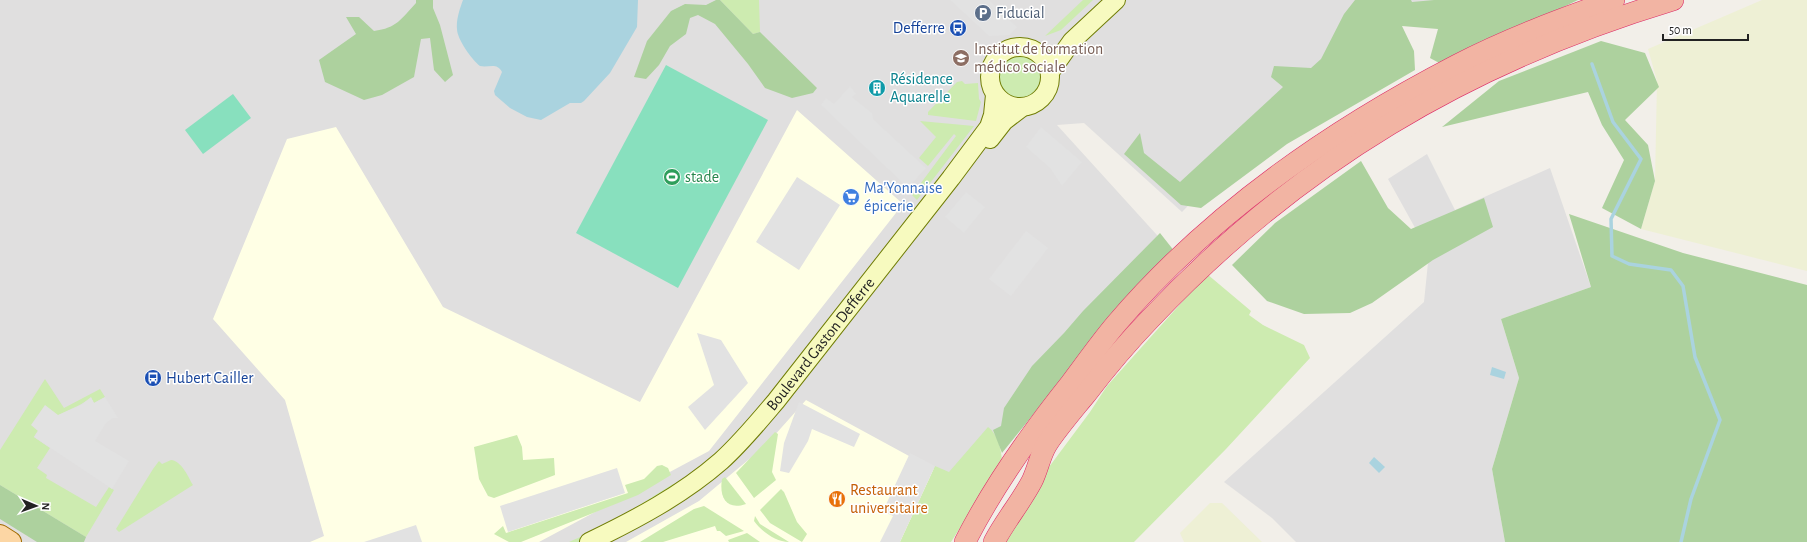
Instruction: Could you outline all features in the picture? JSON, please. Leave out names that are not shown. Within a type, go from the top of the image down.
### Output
[{"type":"highway","points":[[965,542],[979,514],[1012,461],[1116,324],[1166,272],[1222,220],[1283,171],[1360,119],[1458,64],[1552,22],[1614,0]]},
{"type":"highway","points":[[985,542],[996,522],[1046,445],[1124,347],[1201,266],[1294,188],[1335,158],[1390,123],[1484,72],[1572,33],[1673,0]]},
{"type":"highway","points":[[994,542],[1032,482],[1046,445]]},
{"type":"highway","points":[[954,542],[964,524],[979,514]]},
{"type":"main road","points":[[1050,72],[1045,60],[1036,52],[1020,47],[1008,50],[998,56],[992,65],[990,85],[995,95],[1006,104],[1021,108],[1037,102],[1044,95],[1048,87],[1050,72],[1072,41],[1116,0]]},
{"type":"main road","points":[[1036,52],[1072,41]]},
{"type":"main road","name":"Boulevard Gaston Defferre","points":[[589,542],[630,522],[691,484],[721,460],[748,433],[776,401],[989,127],[993,115],[995,95]]},
{"type":"main road","name":"Boulevard Gaston Defferre","points":[[616,542],[664,516],[700,493],[753,444],[773,420],[808,369],[858,306],[914,242],[1000,126],[1021,108]]},
{"type":"main road","points":[[0,535],[11,542]]},
{"type":"shaded area","points":[[0,0],[1469,0],[1379,10],[1182,212],[1084,123],[1057,125],[1166,245],[947,508],[932,542],[0,542]]},
{"type":"shaded area","name":"Fiducial","points":[[950,0],[989,0],[1017,27],[1010,35],[989,36]]},
{"type":"shaded area","points":[[1762,0],[1807,0],[1807,271],[1641,229],[1655,181],[1657,81],[1648,49]]},
{"type":"shaded area","name":"Résidence Aquarelle","points":[[850,86],[856,94],[852,97],[872,113],[873,119],[926,168],[908,188],[821,105],[826,98],[834,104]]},
{"type":"shaded area","points":[[797,110],[903,204],[709,451],[539,542],[310,542],[324,536],[285,400],[213,319],[287,139],[336,127],[443,307],[640,402]]},
{"type":"shaded area","points":[[1041,127],[1082,162],[1062,186],[1050,168],[1026,147]]},
{"type":"shaded area","points":[[1427,154],[1455,210],[1550,168],[1591,287],[1501,319],[1519,378],[1492,469],[1505,542],[1296,542],[1272,518],[1224,482],[1424,302],[1429,253],[1388,179]]},
{"type":"shaded area","points":[[797,177],[840,205],[799,270],[756,242]]},
{"type":"shaded area","points":[[966,192],[985,207],[964,233],[945,217]]},
{"type":"shaded area","points":[[1026,231],[1048,248],[1011,296],[989,279]]},
{"type":"shaded area","points":[[697,333],[721,340],[748,383],[705,430],[688,407],[714,385]]},
{"type":"shaded area","points":[[91,397],[94,403],[105,397],[118,418],[113,418],[106,423],[95,441],[129,461],[112,489],[34,437],[38,431],[31,425],[45,405],[58,415],[81,405]]},
{"type":"shaded area","points":[[806,400],[955,481],[932,542],[626,542],[699,501],[765,446]]},
{"type":"shaded area","points":[[799,402],[860,434],[854,447],[812,429],[808,441],[789,473],[780,471],[784,443]]},
{"type":"shaded area","points":[[910,453],[935,466],[900,542],[880,542],[893,516],[883,511]]},
{"type":"shaded area","points":[[617,468],[625,493],[508,532],[500,506]]},
{"type":"shaded area","points":[[1210,503],[1222,503],[1262,542],[1184,542],[1180,533]]},
{"type":"shaded area","points":[[416,525],[422,542],[364,542]]},
{"type":"green space","points":[[416,0],[433,0],[433,8],[440,25],[453,75],[445,82],[434,70],[430,38],[421,39],[414,77],[382,95],[364,100],[325,82],[319,60],[356,34],[346,17],[359,17],[374,31],[382,30],[398,22],[416,3]]},
{"type":"green space","points":[[716,0],[720,0],[753,34],[760,32],[817,88],[813,93],[792,98],[765,88],[748,64],[715,24],[698,15],[690,18],[686,34],[670,46],[659,65],[646,79],[634,77],[647,41],[671,11],[685,4],[706,5]]},
{"type":"green space","points":[[720,0],[759,0],[760,32],[753,34]]},
{"type":"green space","points":[[1083,0],[1093,0],[1061,30],[1045,36]]},
{"type":"green space","points":[[1355,0],[1411,0],[1412,2],[1434,0],[1578,0],[1443,65],[1430,58],[1438,29],[1402,26],[1414,51],[1415,70],[1287,144],[1201,208],[1181,205],[1124,154],[1140,133],[1144,153],[1180,182],[1283,87],[1271,77],[1274,66],[1311,68],[1321,59],[1344,14]]},
{"type":"green space","points":[[1601,41],[1645,53],[1659,87],[1625,120],[1648,145],[1655,181],[1641,229],[1602,208],[1624,160],[1602,125],[1588,92],[1442,127],[1499,81]]},
{"type":"green space","points":[[1019,53],[1028,55],[1036,60],[1041,68],[1043,77],[1041,86],[1036,94],[1028,99],[1019,101],[1010,99],[1002,94],[997,86],[995,77],[997,68],[1002,60],[1010,55]]},
{"type":"green space","name":"stade","points":[[666,65],[768,120],[678,288],[576,233]]},
{"type":"green space","points":[[962,81],[965,84],[978,83],[979,99],[981,102],[976,121],[928,115],[928,112],[957,82]]},
{"type":"green space","points":[[233,94],[251,118],[203,154],[185,130]]},
{"type":"green space","points":[[920,121],[974,126],[917,200],[912,195],[956,136],[954,134],[928,166],[919,158],[936,137]]},
{"type":"green space","points":[[1361,161],[1388,208],[1411,229],[1484,198],[1493,227],[1433,260],[1372,303],[1350,313],[1304,314],[1267,301],[1232,265],[1275,223]]},
{"type":"green space","points":[[1569,214],[1683,253],[1807,285],[1807,542],[1505,542],[1492,469],[1519,378],[1501,319],[1591,287]]},
{"type":"green space","points":[[1160,233],[1175,252],[1117,311],[1002,453],[993,430],[1001,426],[1004,408],[1032,366],[1083,311]]},
{"type":"green space","points":[[1207,274],[1251,311],[1249,315],[1263,325],[1304,345],[1310,358],[1226,449],[1134,542],[1002,542],[1049,467],[1090,412],[1107,386]]},
{"type":"green space","points":[[45,379],[64,408],[100,389],[105,397],[94,403],[91,398],[84,403],[60,414],[45,424],[34,437],[50,448],[37,468],[47,475],[46,478],[96,507],[109,487],[114,490],[86,537],[0,485],[0,450]]},
{"type":"green space","points":[[988,427],[999,443],[1002,463],[951,542],[900,542],[935,466],[949,472]]},
{"type":"green space","points":[[775,432],[778,434],[772,472],[776,480],[754,498],[736,473]]},
{"type":"green space","points":[[517,435],[522,447],[523,460],[554,458],[555,475],[494,498],[488,496],[479,479],[474,447]]},
{"type":"green space","points":[[171,460],[175,461],[181,466],[193,485],[119,532],[116,529],[153,469],[159,461],[162,464]]},
{"type":"green space","points":[[662,465],[668,468],[671,475],[638,495],[521,542],[509,542],[494,534],[503,526],[506,533],[628,493],[625,485],[644,479],[657,466]]},
{"type":"green space","points":[[725,477],[746,504],[733,506],[725,501],[721,486],[722,479]]},
{"type":"green space","points":[[673,484],[676,486],[582,542],[569,542],[609,524]]},
{"type":"green space","points":[[0,485],[86,537],[84,542],[37,542],[0,519]]},
{"type":"green space","points":[[781,489],[784,492],[797,522],[807,534],[802,542],[770,523],[760,510]]},
{"type":"green space","points":[[704,506],[744,531],[726,536],[720,531],[717,531],[715,526],[663,542],[640,542],[694,509]]},
{"type":"green space","points":[[755,516],[760,524],[789,542],[784,542],[774,538],[761,529],[754,521]]},
{"type":"green space","points":[[747,533],[760,542],[729,542],[728,540]]},
{"type":"water","points":[[463,0],[638,0],[637,27],[610,73],[584,101],[581,103],[570,103],[541,120],[527,117],[510,108],[495,95],[494,91],[502,72],[495,66],[480,66],[473,59],[459,38],[457,25]]},
{"type":"water","points":[[1492,367],[1506,372],[1504,379],[1490,375]]},
{"type":"water","points":[[1374,457],[1385,467],[1379,473],[1369,463]]},
{"type":"waterway","points":[[1592,64],[1613,122],[1641,159],[1611,219],[1612,256],[1629,264],[1671,270],[1683,286],[1695,357],[1720,420],[1691,499],[1681,542]]},
{"type":"place","name":"Fiducial","points":[[983,13]]},
{"type":"place","name":"Defferre","points":[[958,28]]},
{"type":"place","name":"Institut de formation médico sociale","points":[[961,58]]},
{"type":"place","name":"Résidence Aquarelle","points":[[877,88]]},
{"type":"place","name":"stade","points":[[672,177]]},
{"type":"place","name":"Ma'Yonnaise épicerie","points":[[851,197]]},
{"type":"place","name":"Hubert Cailler","points":[[153,378]]},
{"type":"place","name":"Restaurant universitaire","points":[[837,499]]}]
